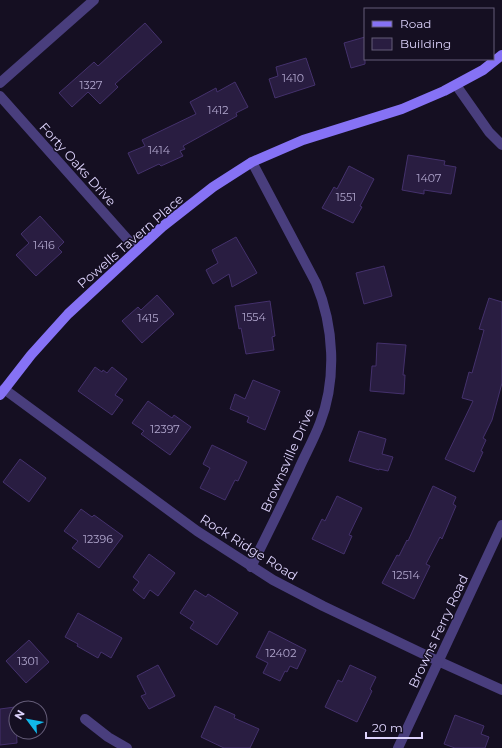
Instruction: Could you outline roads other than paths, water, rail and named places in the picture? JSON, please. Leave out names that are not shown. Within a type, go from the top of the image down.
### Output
[{"type":"street","points":[[0,83],[94,0]]},
{"type":"street","name":"Powells Tavern Place","points":[[2,392],[31,355],[68,314],[162,227],[213,187],[252,162],[303,140],[402,109],[456,85],[483,70],[502,55]]},
{"type":"street","points":[[456,85],[490,132],[502,145]]},
{"type":"street","name":"Forty Oaks Drive","points":[[0,96],[137,250]]},
{"type":"street","name":"Brownsville Drive","points":[[251,567],[286,498],[320,423],[328,397],[331,369],[330,337],[326,311],[321,295],[252,162]]},
{"type":"street","name":"Rock Ridge Road","points":[[2,392],[197,531],[251,567],[323,606],[438,662],[502,690]]},
{"type":"street","name":"Browns Ferry Road","points":[[398,748],[502,525]]},
{"type":"street","points":[[85,719],[108,737],[127,748]]}]
